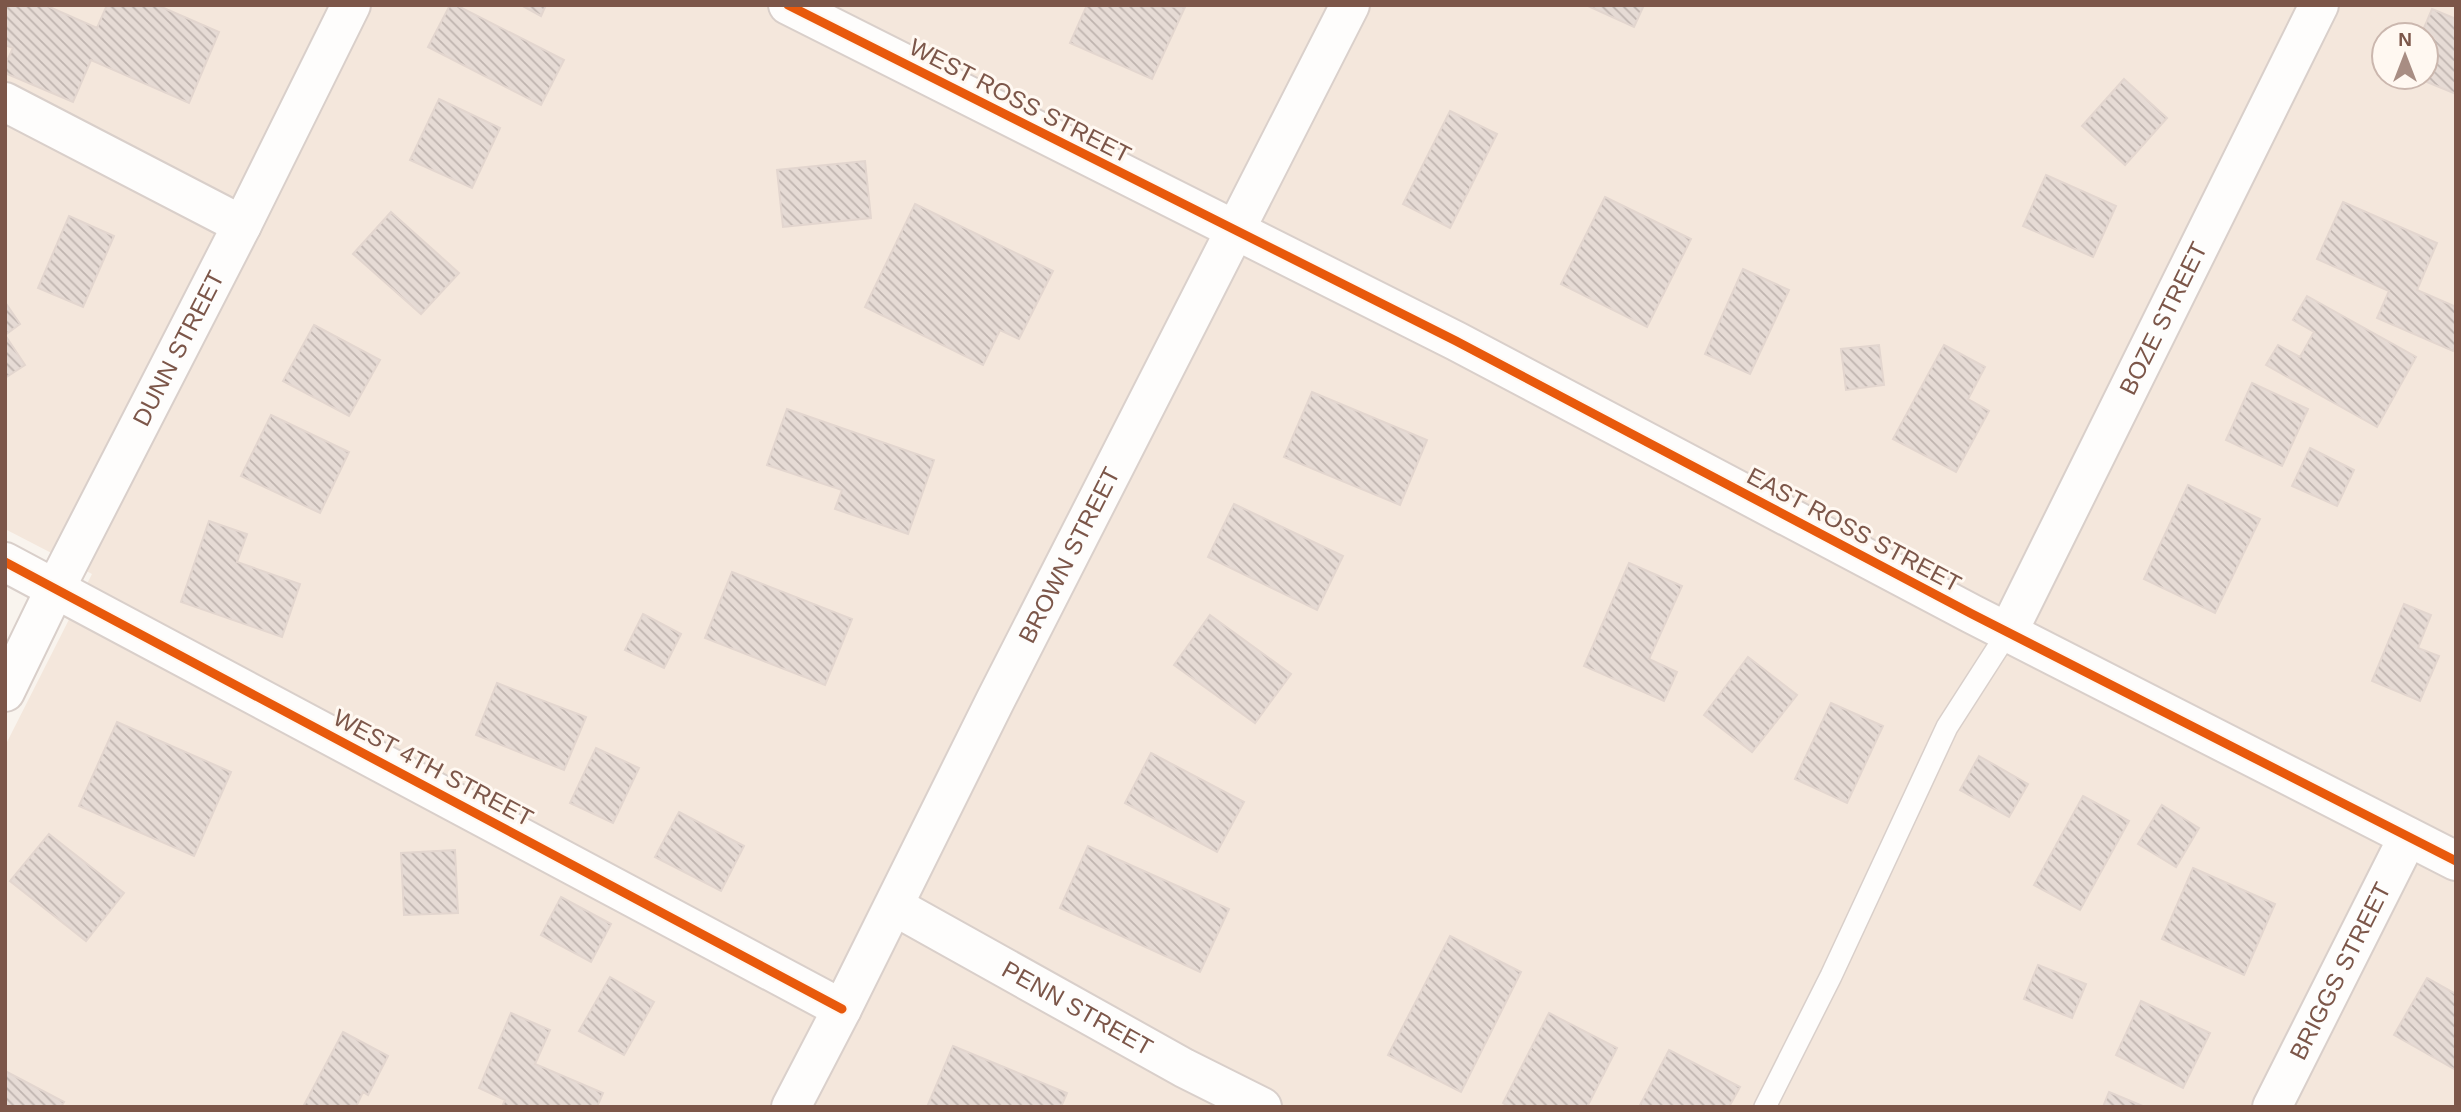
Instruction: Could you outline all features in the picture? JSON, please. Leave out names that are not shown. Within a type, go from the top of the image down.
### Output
[{"type":"street","name":"DUNN STREET","points":[[5,692],[351,5]]},
{"type":"street","name":"BROWN STREET","points":[[791,1107],[1350,5]]},
{"type":"street","name":"BOZE STREET","points":[[2008,632],[2319,5]]},
{"type":"street","name":"WEST ROSS STREET","points":[[804,9],[1235,230]]},
{"type":"street","points":[[5,103],[242,225]]},
{"type":"street","name":"EAST ROSS STREET","points":[[1235,230],[1456,341],[2008,632],[2456,861]]},
{"type":"street","name":"WEST 4TH STREET","points":[[5,562],[842,1009]]},
{"type":"street","name":"BRIGGS STREET","points":[[2272,1107],[2408,837]]},
{"type":"street","name":"PENN STREET","points":[[894,906],[1184,1068],[1262,1107]]},
{"type":"lane","points":[[1765,1107],[1831,976],[1947,727],[2008,632]]},
{"type":"shaded area","points":[[5,5],[2456,5],[2456,1107],[5,1107],[5,746],[92,574],[5,529]]},
{"type":"building","points":[[5,5],[45,5],[97,28],[107,5],[157,5],[219,32],[189,103],[91,60],[73,102],[5,73],[5,65],[13,48],[5,45]]},
{"type":"building","points":[[450,5],[456,5],[564,60],[541,105],[428,47]]},
{"type":"building","points":[[521,5],[546,5],[541,16]]},
{"type":"building","points":[[1087,5],[1185,7],[1152,79],[1070,43]]},
{"type":"building","points":[[1586,5],[1644,5],[1634,27]]},
{"type":"building","points":[[2432,9],[2456,19],[2456,94],[2440,87],[2440,21],[2427,21]]},
{"type":"building","points":[[2124,79],[2167,118],[2125,165],[2082,126]]},
{"type":"building","points":[[439,99],[500,128],[472,188],[410,160]]},
{"type":"building","points":[[1450,111],[1497,134],[1450,228],[1403,204]]},
{"type":"building","points":[[865,161],[871,218],[783,227],[777,170]]},
{"type":"building","points":[[2046,175],[2116,206],[2093,257],[2023,226]]},
{"type":"building","points":[[1605,197],[1691,239],[1647,327],[1561,284]]},
{"type":"building","points":[[2343,202],[2437,243],[2417,290],[2456,307],[2456,344],[2453,351],[2377,318],[2389,291],[2317,259]]},
{"type":"building","points":[[915,204],[1053,271],[1019,339],[1000,330],[983,365],[865,307]]},
{"type":"building","points":[[391,212],[459,273],[421,314],[353,254]]},
{"type":"building","points":[[69,216],[114,236],[83,307],[38,288]]},
{"type":"building","points":[[1743,269],[1789,290],[1750,374],[1705,354]]},
{"type":"building","points":[[2307,296],[2416,357],[2377,427],[2266,365],[2278,345],[2300,357],[2314,332],[2293,320]]},
{"type":"building","points":[[5,302],[20,324],[5,335]]},
{"type":"building","points":[[314,325],[380,360],[349,416],[283,381]]},
{"type":"building","points":[[5,335],[25,365],[5,378]]},
{"type":"building","points":[[1879,345],[1884,385],[1846,390],[1841,349]]},
{"type":"building","points":[[1944,345],[1985,367],[1968,399],[1989,411],[1956,472],[1893,439]]},
{"type":"building","points":[[2252,383],[2308,409],[2282,466],[2226,440]]},
{"type":"building","points":[[1312,392],[1427,440],[1400,505],[1284,457]]},
{"type":"building","points":[[787,409],[934,460],[908,534],[835,509],[842,490],[767,465]]},
{"type":"building","points":[[271,415],[349,452],[320,513],[241,476]]},
{"type":"building","points":[[2310,448],[2354,470],[2337,506],[2292,486]]},
{"type":"building","points":[[2188,485],[2260,519],[2215,613],[2144,579]]},
{"type":"building","points":[[1234,504],[1343,556],[1317,610],[1208,557]]},
{"type":"building","points":[[209,521],[247,534],[237,562],[300,584],[282,637],[181,602]]},
{"type":"building","points":[[1629,563],[1682,586],[1649,659],[1677,672],[1664,701],[1584,666]]},
{"type":"building","points":[[732,572],[852,619],[825,685],[705,638]]},
{"type":"building","points":[[2404,604],[2431,615],[2418,648],[2439,656],[2420,701],[2372,681]]},
{"type":"building","points":[[643,614],[681,634],[664,668],[625,650]]},
{"type":"building","points":[[1210,615],[1291,674],[1255,723],[1174,665]]},
{"type":"building","points":[[1748,657],[1797,695],[1752,752],[1704,715]]},
{"type":"building","points":[[497,683],[586,717],[564,770],[476,735]]},
{"type":"building","points":[[1831,703],[1883,726],[1847,803],[1795,779]]},
{"type":"building","points":[[117,722],[231,772],[194,856],[79,806]]},
{"type":"building","points":[[596,748],[639,768],[613,823],[570,803]]},
{"type":"building","points":[[1151,753],[1244,802],[1217,852],[1125,803]]},
{"type":"building","points":[[1979,756],[2028,784],[2009,817],[1960,790]]},
{"type":"building","points":[[2083,796],[2129,821],[2080,910],[2034,885]]},
{"type":"building","points":[[2162,805],[2199,828],[2176,867],[2138,844]]},
{"type":"building","points":[[679,812],[744,846],[721,891],[655,857]]},
{"type":"building","points":[[49,834],[124,893],[86,941],[10,881]]},
{"type":"building","points":[[1088,846],[1229,909],[1200,972],[1060,908]]},
{"type":"building","points":[[455,850],[458,913],[404,915],[401,853]]},
{"type":"building","points":[[2193,868],[2275,904],[2244,975],[2162,939]]},
{"type":"building","points":[[561,897],[611,924],[591,962],[541,935]]},
{"type":"building","points":[[1450,936],[1521,972],[1461,1092],[1388,1055]]},
{"type":"building","points":[[2038,965],[2086,984],[2072,1018],[2024,999]]},
{"type":"building","points":[[610,977],[654,1002],[624,1055],[579,1031]]},
{"type":"building","points":[[2427,978],[2456,994],[2456,1070],[2394,1035]]},
{"type":"building","points":[[2141,1001],[2210,1033],[2183,1088],[2116,1055]]},
{"type":"building","points":[[511,1013],[550,1030],[535,1064],[603,1093],[597,1107],[502,1107],[505,1100],[479,1088]]},
{"type":"building","points":[[1549,1013],[1617,1048],[1587,1107],[1510,1107],[1503,1103]]},
{"type":"building","points":[[343,1032],[388,1056],[368,1095],[363,1092],[356,1107],[303,1107]]},
{"type":"building","points":[[953,1046],[1067,1093],[1061,1107],[927,1107]]},
{"type":"building","points":[[1669,1050],[1740,1087],[1729,1107],[1639,1107]]},
{"type":"building","points":[[5,1071],[64,1102],[61,1107],[5,1107]]},
{"type":"building","points":[[2109,1092],[2145,1107],[2103,1107]]},
{"type":"cycle path","points":[[788,5],[1456,341],[1972,614],[2456,861]]},
{"type":"cycle path","points":[[5,562],[842,1009]]}]
